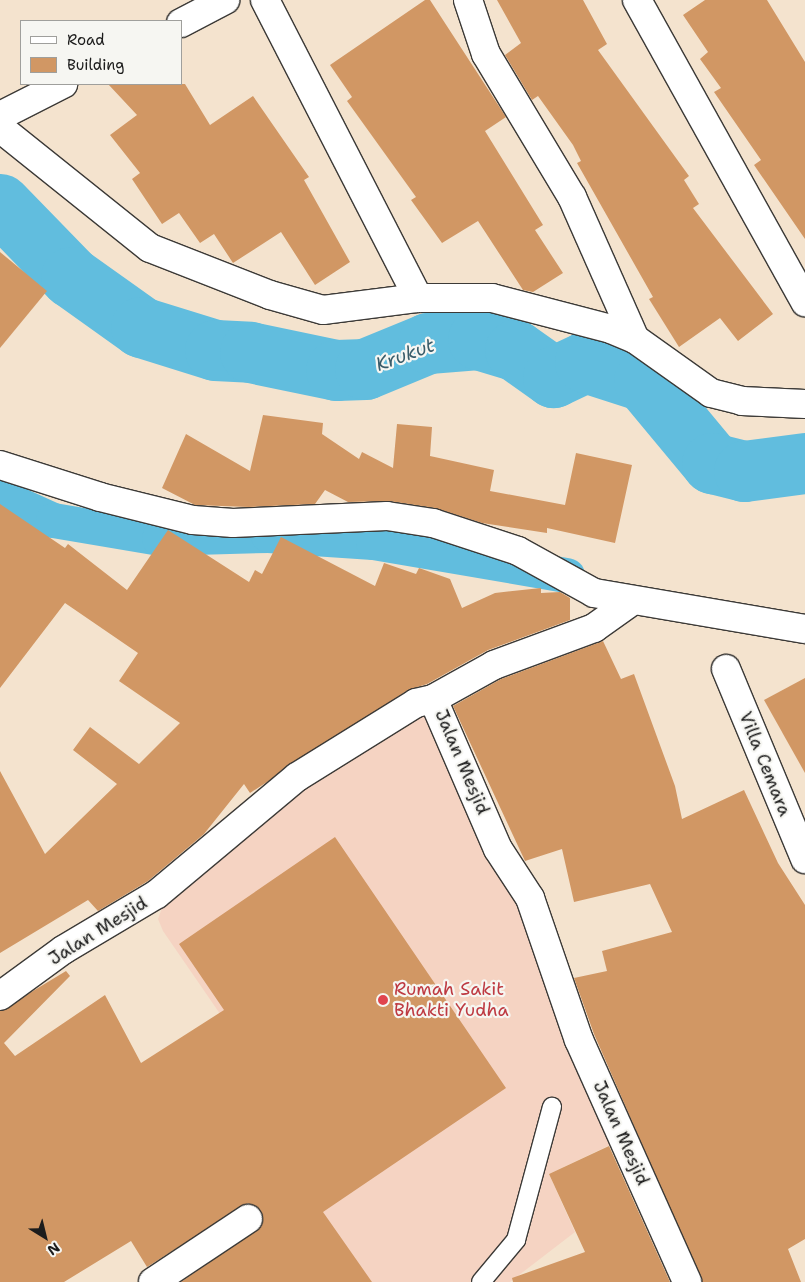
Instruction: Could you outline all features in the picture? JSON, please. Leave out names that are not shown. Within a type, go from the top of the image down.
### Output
[{"type":"street","points":[[182,22],[225,0]]},
{"type":"street","points":[[265,0],[418,298]]},
{"type":"street","points":[[468,0],[486,54],[572,197],[635,340]]},
{"type":"street","points":[[637,0],[805,302]]},
{"type":"street","points":[[0,116],[61,85]]},
{"type":"street","points":[[0,128],[134,237],[168,258],[323,310],[418,298],[492,298],[585,320],[635,340],[711,393],[742,401],[805,404]]},
{"type":"street","points":[[0,465],[166,516],[193,520],[233,523],[387,516],[433,523],[518,551],[594,593],[805,629]]},
{"type":"street","points":[[433,699],[494,665],[594,628],[632,601]]},
{"type":"street","name":"Villa Cemara","points":[[726,669],[805,859]]},
{"type":"street","name":"Jalan Mesjid","points":[[0,996],[63,950],[157,894],[297,778],[416,703],[433,699],[498,849],[530,898],[579,1040],[687,1282]]},
{"type":"street","points":[[153,1282],[248,1219]]},
{"type":"lane","points":[[481,1282],[516,1240],[552,1107]]},
{"type":"shaded area","name":"Rumah Sakit Bhakti Yudha","points":[[423,710],[525,907],[564,1041],[610,1145],[549,1174],[575,1232],[510,1282],[156,1282],[322,1162],[163,931],[158,919],[162,908],[308,779]]},
{"type":"building","points":[[425,0],[430,0],[506,117],[485,131],[543,225],[535,230],[563,273],[533,292],[523,290],[478,221],[442,243],[411,200],[416,197],[347,101],[352,97],[330,65]]},
{"type":"building","points":[[497,0],[583,0],[607,44],[598,50],[689,176],[684,180],[699,204],[693,208],[773,314],[738,341],[720,318],[679,347],[649,299],[653,297],[577,163],[581,161],[573,145],[538,96],[532,100],[505,55],[521,43]]},
{"type":"building","points":[[705,0],[767,0],[805,62],[805,239],[754,165],[761,160],[714,92],[721,88],[700,59],[708,52],[683,15]]},
{"type":"building","points":[[185,84],[210,125],[253,96],[309,177],[304,180],[350,262],[315,285],[281,232],[233,263],[214,234],[200,243],[179,213],[162,224],[132,179],[140,173],[110,135],[137,115],[109,85]]},
{"type":"building","points":[[0,252],[47,291],[0,348]]},
{"type":"building","points":[[263,415],[323,423],[322,434],[359,459],[362,452],[393,468],[397,424],[432,427],[430,456],[494,470],[490,491],[565,505],[576,453],[632,465],[615,543],[547,528],[547,533],[482,523],[435,508],[389,501],[348,502],[325,490],[315,504],[249,507],[195,505],[162,488],[186,434],[250,471]]},
{"type":"building","points":[[0,504],[65,548],[68,544],[127,590],[168,530],[249,582],[255,570],[262,574],[281,537],[375,586],[384,563],[416,574],[419,568],[450,579],[462,608],[495,593],[541,588],[541,593],[560,592],[570,598],[570,620],[488,650],[427,684],[408,690],[250,793],[244,784],[204,834],[148,881],[98,911],[88,900],[0,953],[0,771],[45,854],[117,784],[73,750],[90,727],[139,764],[180,723],[119,681],[138,653],[65,603],[0,688]]},
{"type":"building","points":[[603,641],[621,679],[634,674],[675,786],[682,819],[744,790],[778,863],[805,905],[805,1239],[788,1249],[801,1282],[702,1282],[594,1034],[574,978],[607,971],[602,951],[672,932],[650,884],[574,902],[562,849],[525,861],[453,706],[501,679]]},
{"type":"building","points":[[805,678],[805,773],[764,700]]},
{"type":"building","points":[[335,837],[506,1088],[323,1212],[372,1282],[181,1282],[262,1226],[261,1211],[248,1203],[147,1267],[131,1241],[64,1282],[0,1282],[0,1011],[66,971],[70,976],[4,1043],[15,1056],[105,995],[141,1063],[224,1010],[179,944]]},
{"type":"building","points":[[609,1146],[670,1282],[513,1282],[512,1278],[585,1252],[549,1174]]},
{"type":"waterway","name":"Krukut","points":[[0,204],[71,277],[141,327],[215,350],[250,352],[336,370],[365,369],[428,343],[478,339],[515,350],[553,377],[585,362],[644,381],[712,463],[744,471],[805,463]]},
{"type":"waterway","points":[[0,496],[53,520],[159,538],[268,535],[373,542],[567,575]]},
{"type":"place","name":"Rumah Sakit Bhakti Yudha","points":[[383,1000]]}]
